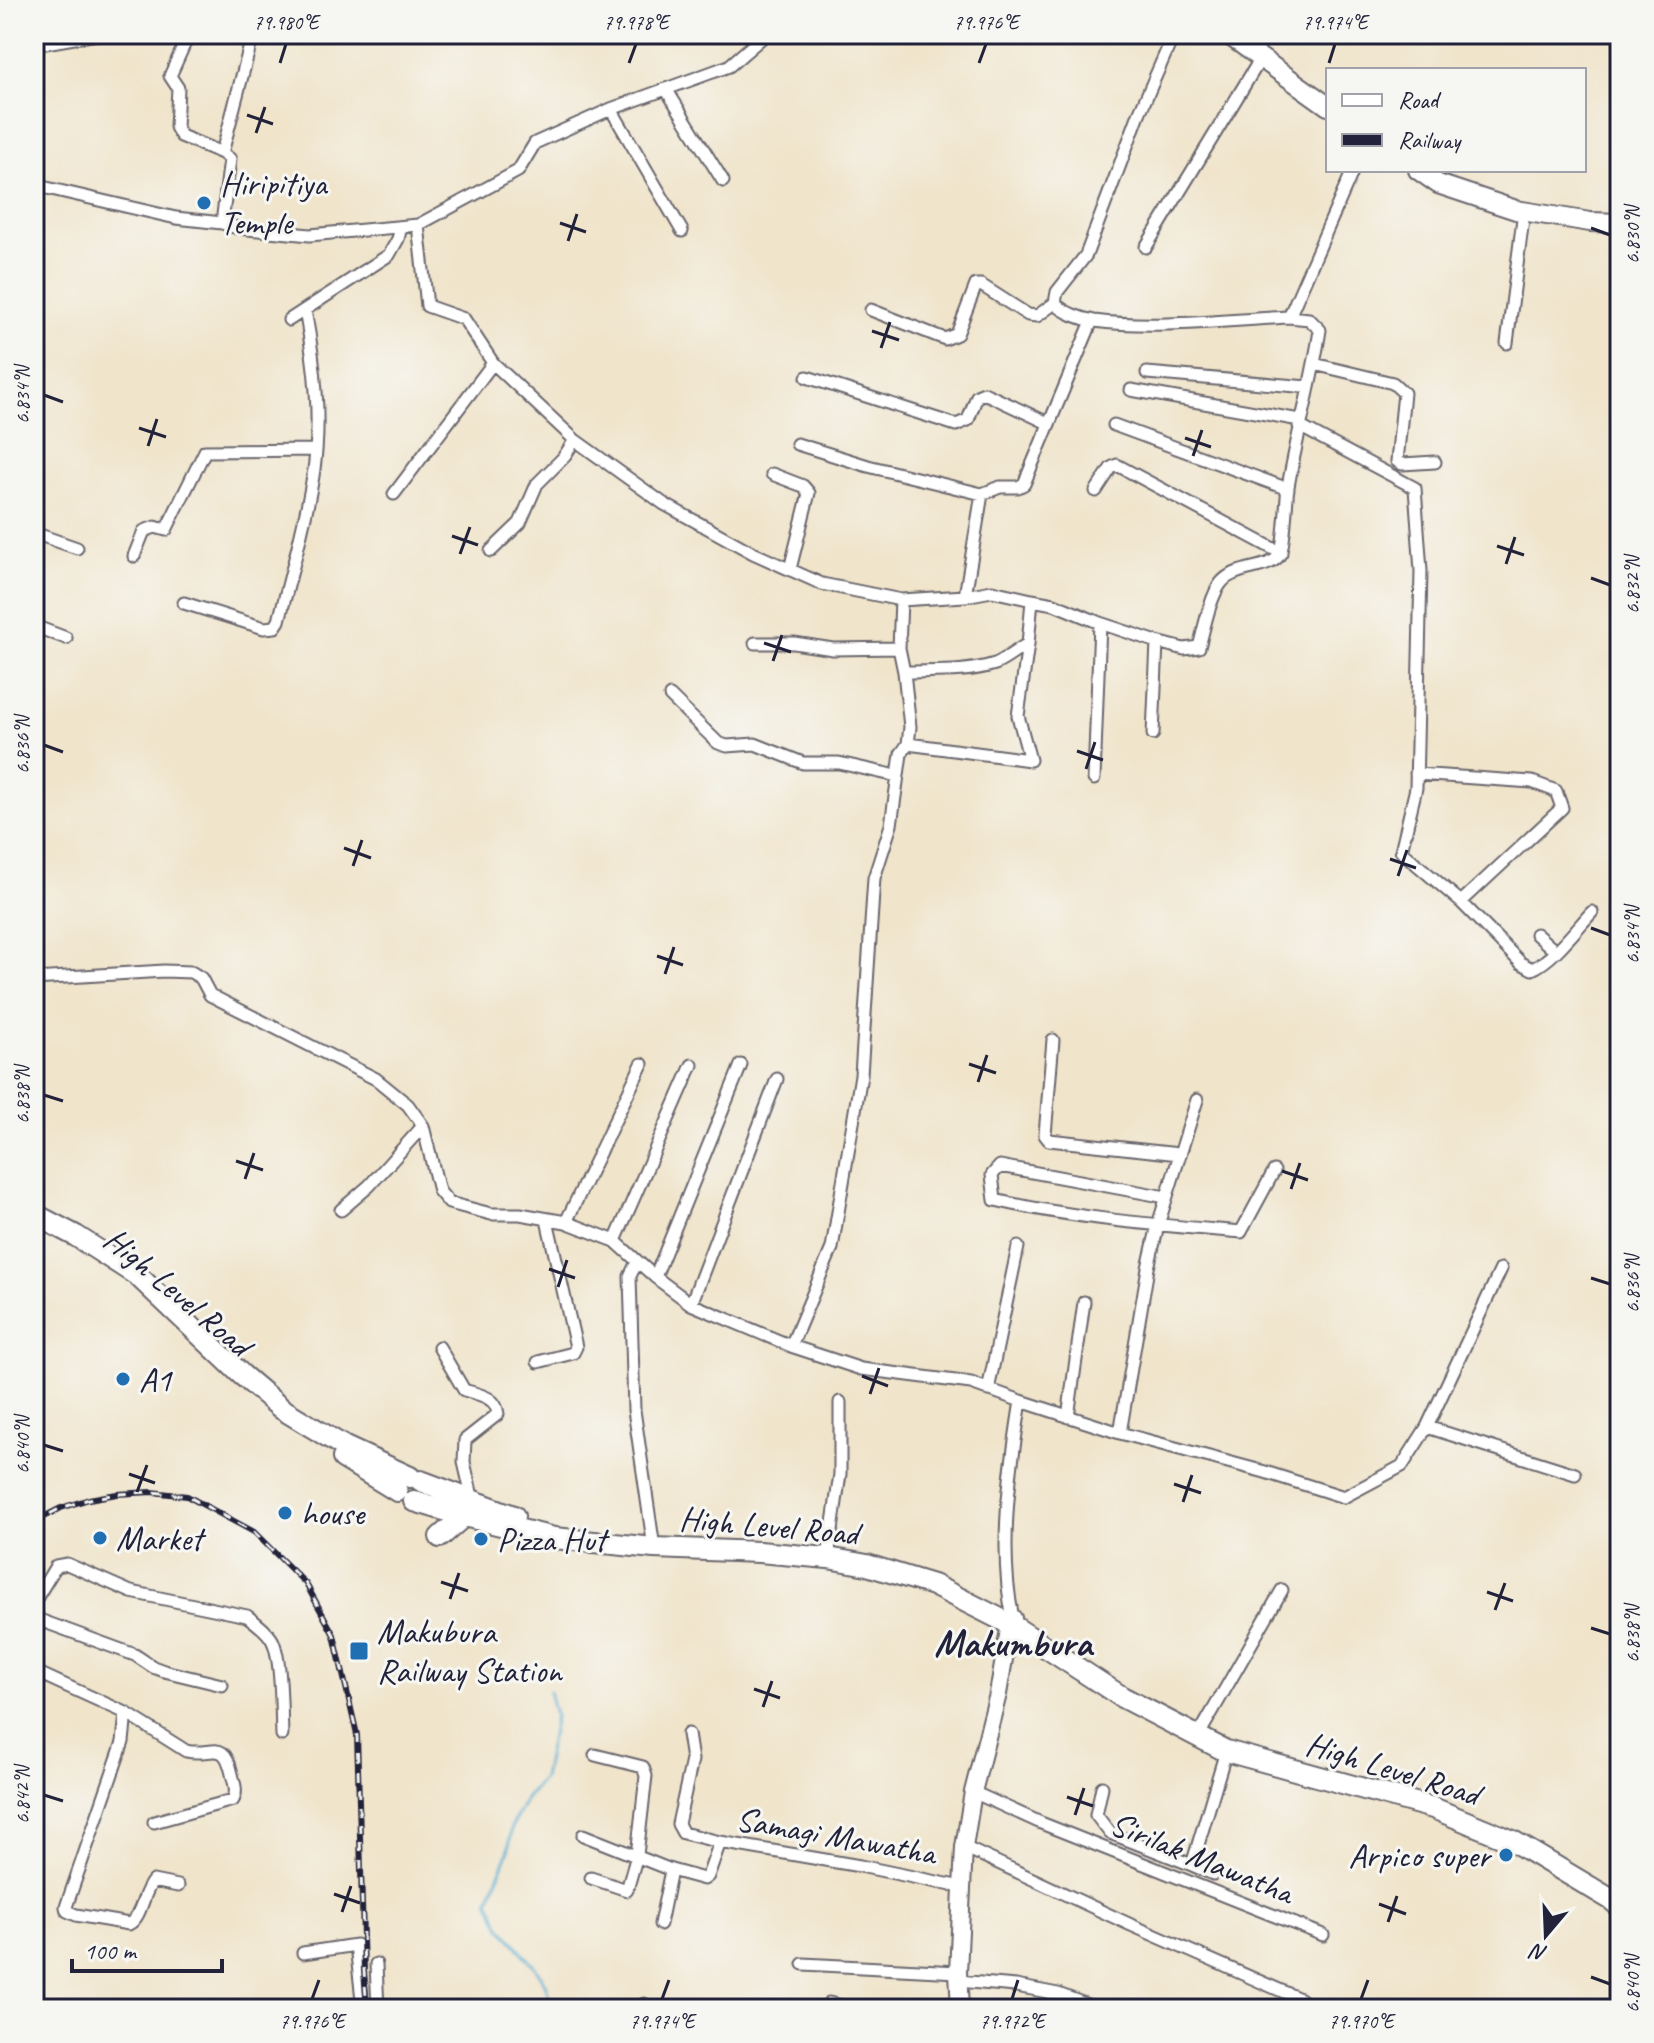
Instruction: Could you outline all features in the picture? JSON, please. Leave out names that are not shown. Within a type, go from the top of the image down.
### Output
[{"type":"highway","name":"High Level Road","points":[[34,1214],[76,1236],[138,1276],[282,1409],[410,1487]]},
{"type":"highway","name":"High Level Road","points":[[34,1225],[72,1245],[133,1287],[272,1413],[309,1439],[410,1487],[554,1538],[828,1558],[867,1565],[933,1585],[1012,1621],[1122,1697],[1226,1751],[1434,1804],[1513,1841],[1620,1907]]},
{"type":"highway","points":[[440,1537],[469,1509]]},
{"type":"highway","name":"High Level Road","points":[[654,1544],[829,1551],[869,1558],[935,1579],[1200,1733],[1237,1749],[1434,1804],[1516,1835],[1578,1870],[1620,1899]]},
{"type":"main road","points":[[1232,35],[1326,105]]},
{"type":"main road","points":[[1421,172],[1438,184],[1521,211],[1590,222],[1620,223]]},
{"type":"street","points":[[34,45],[97,34]]},
{"type":"street","points":[[189,34],[170,76],[178,88],[176,127],[181,136],[230,159],[222,223]]},
{"type":"street","points":[[222,153],[253,34]]},
{"type":"street","points":[[34,185],[176,218],[222,223],[237,228],[310,235],[418,225],[518,171],[535,143],[611,109],[729,66],[766,34]]},
{"type":"street","points":[[871,310],[945,339],[957,334],[976,285],[981,285],[1028,315],[1037,316],[1055,303],[1057,292],[1086,255],[1139,114],[1174,34]]},
{"type":"street","points":[[1146,247],[1261,58]]},
{"type":"street","points":[[666,89],[723,181]]},
{"type":"street","points":[[611,109],[682,231]]},
{"type":"street","points":[[1289,317],[1352,172]]},
{"type":"street","points":[[1505,339],[1521,211]]},
{"type":"street","points":[[418,225],[427,306],[464,319],[493,363],[575,440],[664,504],[753,553],[822,584],[901,600],[992,591],[1054,604],[1157,642],[1184,649],[1199,647],[1210,607],[1221,583],[1234,573],[1274,561],[1281,553],[1288,489],[1320,330],[1309,319],[1289,317],[1162,324],[1092,321],[1061,309],[1055,303]]},
{"type":"street","points":[[289,320],[389,255],[401,227]]},
{"type":"street","points":[[184,603],[264,628],[275,627],[279,621],[314,474],[317,402],[313,351],[305,310]]},
{"type":"street","points":[[797,444],[868,466],[982,494],[1000,487],[1018,487],[1024,484],[1092,321]]},
{"type":"street","points":[[394,494],[493,363]]},
{"type":"street","points":[[1314,364],[1393,383],[1404,393],[1397,461],[1402,464],[1435,462]]},
{"type":"street","points":[[1147,373],[1308,387]]},
{"type":"street","points":[[807,377],[956,425],[968,420],[977,396],[984,393],[1048,423]]},
{"type":"street","points":[[1131,390],[1300,423],[1415,488],[1421,571],[1416,788],[1401,851],[1461,902],[1525,966],[1532,969],[1555,951],[1592,912]]},
{"type":"street","points":[[1114,425],[1288,489]]},
{"type":"street","points":[[491,551],[520,523],[537,484],[563,458],[575,440]]},
{"type":"street","points":[[134,556],[144,531],[155,527],[166,530],[205,451],[315,450]]},
{"type":"street","points":[[1096,491],[1111,468],[1117,465],[1281,553]]},
{"type":"street","points":[[772,474],[803,486],[809,493],[790,569]]},
{"type":"street","points":[[965,596],[982,494]]},
{"type":"street","points":[[34,533],[77,548]]},
{"type":"street","points":[[791,1346],[832,1248],[861,1075],[874,878],[891,825],[901,754],[908,744],[910,727],[899,648],[901,600]]},
{"type":"street","points":[[908,744],[1030,760],[1018,716],[1032,600]]},
{"type":"street","points":[[1094,779],[1100,623]]},
{"type":"street","points":[[34,626],[66,638]]},
{"type":"street","points":[[1153,734],[1157,642]]},
{"type":"street","points":[[755,643],[794,643],[833,649],[899,648]]},
{"type":"street","points":[[904,672],[959,670],[998,664],[1028,644]]},
{"type":"street","points":[[670,696],[718,743],[727,746],[755,744],[803,763],[839,763],[897,776]]},
{"type":"street","points":[[1416,774],[1532,782],[1556,791],[1562,808],[1461,902]]},
{"type":"street","points":[[1536,934],[1555,951]]},
{"type":"street","points":[[34,979],[191,972],[201,978],[210,995],[376,1079],[408,1105],[423,1126],[439,1191],[449,1203],[491,1214],[520,1214],[566,1222],[615,1241],[691,1304],[791,1346],[861,1369],[971,1383],[1120,1433],[1344,1497],[1402,1466],[1427,1427],[1501,1269]]},
{"type":"street","points":[[1053,1040],[1045,1135],[1049,1140],[1179,1154]]},
{"type":"street","points":[[566,1222],[642,1064]]},
{"type":"street","points":[[615,1241],[692,1065]]},
{"type":"street","points":[[655,1277],[741,1065]]},
{"type":"street","points":[[691,1304],[777,1079]]},
{"type":"street","points":[[1120,1433],[1148,1268],[1166,1197],[1197,1100]]},
{"type":"street","points":[[341,1210],[369,1186],[423,1126]]},
{"type":"street","points":[[1166,1197],[1000,1166],[992,1175],[995,1200],[1032,1209],[1241,1232],[1274,1171]]},
{"type":"street","points":[[538,1362],[573,1353],[576,1347],[547,1220]]},
{"type":"street","points":[[988,1390],[1018,1247]]},
{"type":"street","points":[[637,1262],[630,1276],[634,1410],[654,1544]]},
{"type":"street","points":[[1068,1417],[1084,1302]]},
{"type":"street","points":[[439,1347],[464,1390],[491,1399],[497,1406],[498,1414],[465,1440],[469,1509]]},
{"type":"street","points":[[960,2009],[958,1977],[964,1847],[973,1792],[998,1694],[1012,1621],[1007,1573],[1008,1511],[1011,1464],[1021,1401]]},
{"type":"street","points":[[829,1551],[840,1474],[840,1402]]},
{"type":"street","points":[[1427,1427],[1575,1474]]},
{"type":"street","points":[[34,1602],[56,1566],[67,1564],[131,1592],[247,1616],[273,1640],[282,1735]]},
{"type":"street","points":[[1200,1733],[1282,1590]]},
{"type":"street","points":[[34,1618],[135,1655],[164,1671],[222,1685]]},
{"type":"street","points":[[34,1671],[126,1713],[186,1751],[225,1753],[236,1793],[233,1800],[154,1822]]},
{"type":"street","points":[[126,1713],[123,1742],[67,1909],[70,1914],[129,1924],[137,1918],[143,1898],[153,1881],[178,1886]]},
{"type":"street","name":"Samagi Mawatha","points":[[688,1734],[692,1760],[678,1824],[683,1833],[961,1887]]},
{"type":"street","points":[[1192,1865],[1226,1751]]},
{"type":"street","points":[[591,1878],[627,1890],[637,1855],[646,1776],[643,1767],[595,1755]]},
{"type":"street","points":[[1102,1787],[1096,1815],[1110,1833],[1213,1874]]},
{"type":"street","name":"Sirilak Mawatha","points":[[973,1792],[1041,1823],[1323,1935]]},
{"type":"street","points":[[583,1835],[671,1870],[704,1879],[708,1876],[720,1842]]},
{"type":"street","points":[[964,1847],[1300,1999]]},
{"type":"street","points":[[660,1924],[671,1870]]},
{"type":"street","points":[[303,1953],[356,1945],[363,2009]]},
{"type":"street","points":[[376,1964],[378,2009]]},
{"type":"street","points":[[803,1964],[958,1977],[1058,1994],[1098,2009]]},
{"type":"street","points":[[34,2001],[58,2009]]},
{"type":"street","points":[[829,2003],[854,2009]]},
{"type":"waterway","points":[[547,2009],[549,1998],[541,1977],[503,1929],[489,1900],[508,1853],[512,1826],[525,1800],[543,1778],[555,1715],[549,1691]]},
{"type":"railway","points":[[34,1522],[61,1508],[117,1494],[152,1492],[187,1496],[254,1532],[306,1584],[334,1635],[357,1735],[367,2009]]},
{"type":"place","name":"Hiripitiya Temple","points":[[204,203]]},
{"type":"place","name":"A1","points":[[123,1379]]},
{"type":"place","name":"house","points":[[285,1513]]},
{"type":"place","name":"Market","points":[[100,1538]]},
{"type":"place","name":"Pizza Hut","points":[[481,1539]]},
{"type":"place","name":"Makubura Railway Station","points":[[359,1651]]},
{"type":"place","name":"Arpico super","points":[[1506,1855]]},
{"type":"district","name":"Makumbura","points":[[1013,1643]]}]
